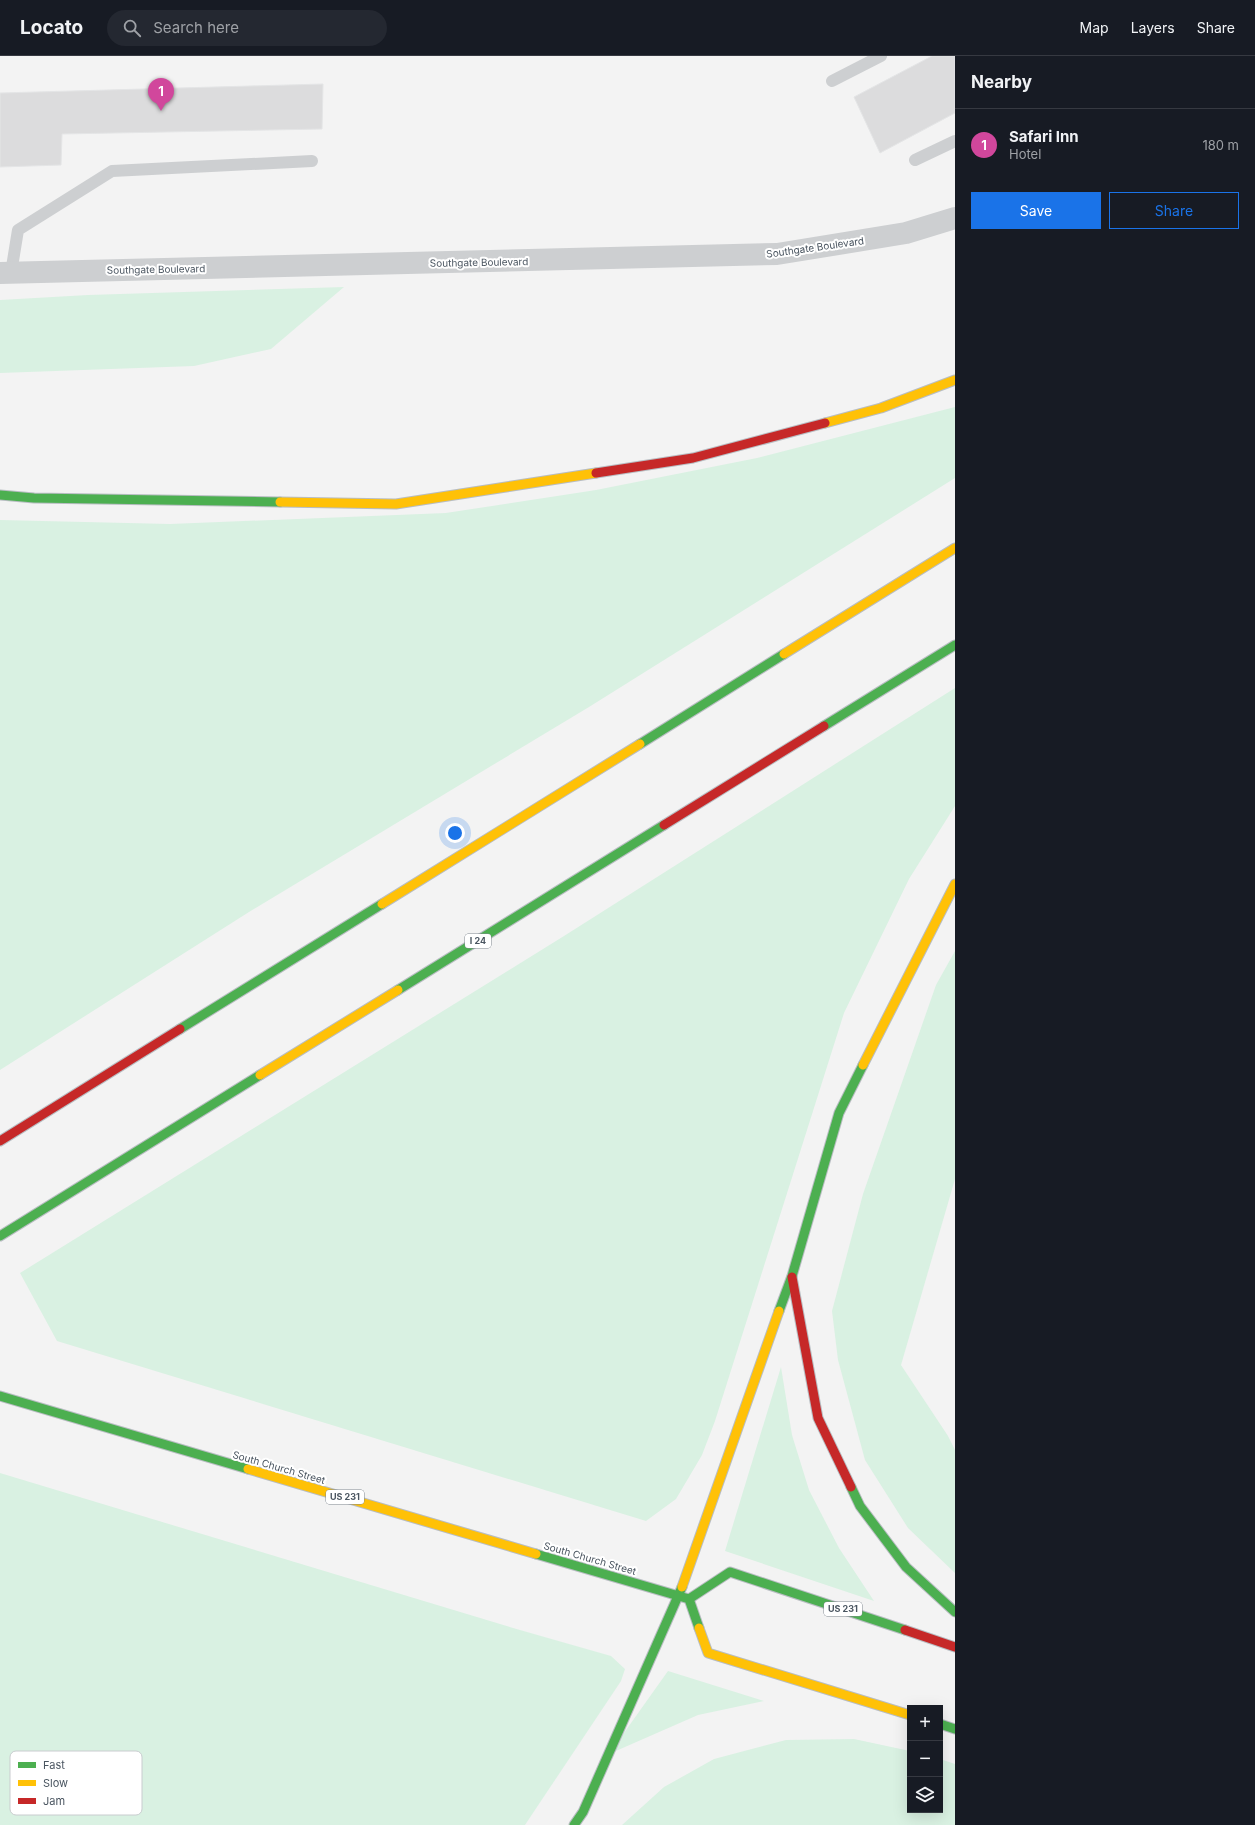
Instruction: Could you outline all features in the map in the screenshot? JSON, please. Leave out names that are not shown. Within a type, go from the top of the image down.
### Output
[{"type":"highway","points":[[0,495],[42,498],[396,504],[693,458],[881,408],[955,380]]},
{"type":"highway","points":[[0,1141],[955,548]]},
{"type":"highway","name":"I 24","points":[[0,1236],[955,645]]},
{"type":"highway","points":[[574,1825],[583,1812],[679,1596],[792,1276],[839,1113],[955,884]]},
{"type":"highway","points":[[792,1276],[818,1418],[860,1506],[906,1567],[955,1612]]},
{"type":"highway","name":"South Church Street","points":[[0,1396],[689,1599]]},
{"type":"highway","name":"US 231","points":[[689,1599],[730,1572],[955,1647]]},
{"type":"highway","points":[[689,1599],[708,1653],[907,1714]]},
{"type":"highway","points":[[943,1725],[955,1729]]},
{"type":"street","name":"Southgate Boulevard","points":[[5,273],[777,254],[906,233],[955,218]]},
{"type":"lane","points":[[832,81],[881,56]]},
{"type":"lane","points":[[915,160],[955,141]]},
{"type":"lane","points":[[5,273],[18,230],[112,171],[312,161]]},
{"type":"green space","points":[[344,287],[271,349],[194,366],[0,373],[0,300],[88,295]]},
{"type":"green space","points":[[955,407],[955,478],[589,707],[249,912],[0,1070],[0,520],[170,524],[446,513],[596,490],[757,458]]},
{"type":"green space","points":[[955,688],[955,806],[909,879],[844,1013],[715,1421],[702,1455],[676,1499],[646,1521],[57,1341],[20,1273],[564,936]]},
{"type":"green space","points":[[955,951],[955,1179],[901,1365],[948,1436],[955,1450],[955,1573],[908,1528],[865,1460],[838,1360],[832,1311],[863,1194],[936,985]]},
{"type":"green space","points":[[781,1367],[792,1435],[809,1490],[839,1548],[874,1601],[725,1551]]},
{"type":"green space","points":[[0,1473],[520,1630],[611,1656],[625,1669],[621,1681],[525,1825],[0,1825]]},
{"type":"green space","points":[[668,1671],[764,1701],[698,1715],[609,1754]]},
{"type":"green space","points":[[854,1739],[907,1750],[907,1813],[943,1813],[943,1760],[955,1764],[955,1825],[622,1825],[664,1787],[714,1759],[786,1740]]},
{"type":"building","points":[[932,56],[955,56],[955,113],[880,153],[854,97]]},
{"type":"building","points":[[323,84],[322,129],[62,134],[61,165],[0,167],[0,93]]},
{"type":"traffic: fast","points":[[0,495],[34,498],[280,502]]},
{"type":"traffic: fast","points":[[824,726],[955,645]]},
{"type":"traffic: fast","points":[[640,744],[784,654]]},
{"type":"traffic: fast","points":[[398,990],[664,825]]},
{"type":"traffic: fast","points":[[180,1029],[382,904]]},
{"type":"traffic: fast","points":[[779,1311],[792,1276],[839,1113],[863,1065]]},
{"type":"traffic: fast","points":[[0,1236],[260,1075]]},
{"type":"traffic: fast","points":[[0,1396],[248,1469]]},
{"type":"traffic: fast","points":[[851,1487],[860,1506],[906,1567],[955,1612]]},
{"type":"traffic: fast","points":[[536,1554],[689,1599],[699,1628]]},
{"type":"traffic: fast","points":[[689,1599],[730,1572],[905,1630]]},
{"type":"traffic: fast","points":[[574,1825],[583,1812],[682,1587]]},
{"type":"traffic: fast","points":[[943,1725],[955,1729]]},
{"type":"traffic: slow","points":[[825,423],[881,408],[955,380]]},
{"type":"traffic: slow","points":[[280,502],[396,504],[596,473]]},
{"type":"traffic: slow","points":[[784,654],[955,548]]},
{"type":"traffic: slow","points":[[382,904],[640,744]]},
{"type":"traffic: slow","points":[[863,1065],[955,884]]},
{"type":"traffic: slow","points":[[260,1075],[398,990]]},
{"type":"traffic: slow","points":[[682,1587],[779,1311]]},
{"type":"traffic: slow","points":[[248,1469],[536,1554]]},
{"type":"traffic: slow","points":[[699,1628],[708,1653],[907,1714]]},
{"type":"traffic: jam","points":[[596,473],[693,458],[825,423]]},
{"type":"traffic: jam","points":[[664,825],[824,726]]},
{"type":"traffic: jam","points":[[0,1141],[180,1029]]},
{"type":"traffic: jam","points":[[792,1277],[818,1418],[851,1487]]},
{"type":"traffic: jam","points":[[905,1630],[955,1647]]},
{"type":"place","name":"Safari Inn","points":[[161,111]]}]
